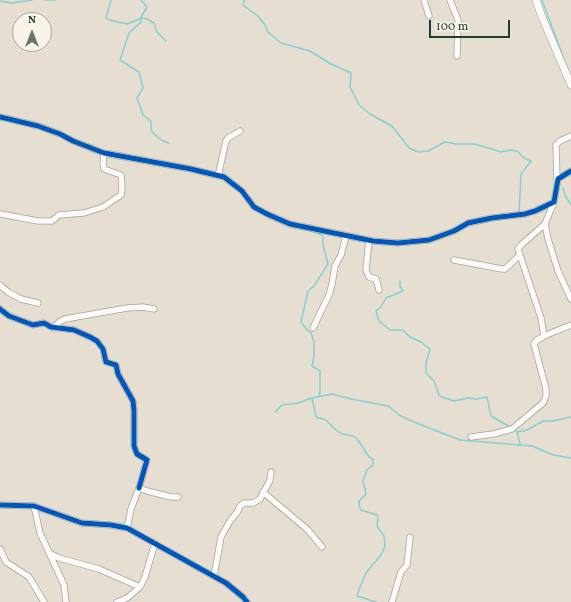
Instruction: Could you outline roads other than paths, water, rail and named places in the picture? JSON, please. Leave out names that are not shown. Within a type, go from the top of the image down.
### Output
[{"type":"street","points":[[424,0],[429,16]]},
{"type":"street","points":[[450,0],[458,20],[457,56]]},
{"type":"street","points":[[536,0],[571,85]]},
{"type":"street","points":[[0,118],[38,126],[104,153],[191,169],[218,176],[230,181],[242,191],[254,207],[290,224],[369,240],[398,243],[428,240],[454,231],[468,223],[525,214],[554,202]]},
{"type":"street","points":[[218,176],[226,141],[228,138],[240,131]]},
{"type":"street","points":[[544,336],[541,318],[518,251],[519,246],[545,224],[554,202],[557,180],[556,145],[560,140],[571,136]]},
{"type":"street","points":[[0,214],[38,221],[52,221],[59,215],[84,213],[103,207],[121,195],[122,188],[121,175],[104,169],[104,153]]},
{"type":"street","points":[[557,180],[571,171]]},
{"type":"street","points":[[545,224],[548,240],[558,271],[571,299]]},
{"type":"street","points":[[313,328],[329,295],[335,266],[341,255],[346,236]]},
{"type":"street","points":[[369,240],[366,270],[369,277],[376,279],[380,290]]},
{"type":"street","points":[[454,260],[505,269],[520,255]]},
{"type":"street","points":[[0,285],[8,292],[21,299],[38,303]]},
{"type":"street","points":[[54,328],[59,322],[65,319],[127,308],[143,307],[154,309]]},
{"type":"street","points":[[0,308],[9,316],[21,322],[35,326],[44,324],[54,328],[74,330],[90,337],[97,341],[103,349],[106,362],[116,365],[118,374],[133,401],[134,446],[137,454],[147,460],[131,509],[127,528]]},
{"type":"street","points":[[471,437],[493,434],[512,429],[543,402],[546,396],[546,389],[534,346],[536,340],[571,326]]},
{"type":"street","points":[[214,576],[221,537],[240,506],[244,503],[257,502],[270,480],[272,472]]},
{"type":"street","points":[[139,488],[171,497],[178,497]]},
{"type":"street","points":[[263,492],[308,530],[322,547]]},
{"type":"street","points":[[0,505],[34,506],[82,523],[111,525],[127,528],[226,583],[247,602]]},
{"type":"street","points":[[34,506],[40,533],[64,585],[66,602]]},
{"type":"street","points":[[392,602],[401,572],[408,566],[410,536]]},
{"type":"street","points":[[117,602],[127,598],[140,587],[145,577],[155,543]]},
{"type":"street","points":[[0,548],[6,562],[29,577],[44,602]]},
{"type":"street","points":[[49,553],[59,558],[99,568],[140,587]]},
{"type":"street","points":[[0,567],[6,562]]},
{"type":"waterway","points":[[0,1],[12,3],[32,0]]},
{"type":"waterway","points":[[44,0],[56,0]]},
{"type":"waterway","points":[[111,0],[106,18],[127,24],[142,18],[147,19],[154,23],[157,32],[166,41]]},
{"type":"waterway","points":[[141,0],[147,7],[140,19],[141,22],[129,33],[120,60],[139,72],[143,88],[137,98],[143,115],[151,121],[151,129],[153,133],[163,141],[169,143]]},
{"type":"waterway","points":[[244,0],[243,5],[258,16],[268,32],[281,43],[310,51],[331,64],[351,73],[350,87],[359,105],[370,114],[392,126],[409,148],[418,152],[428,151],[445,142],[456,144],[475,144],[501,152],[511,150],[517,151],[524,158],[531,161],[521,174],[519,213]]},
{"type":"waterway","points":[[542,0],[568,70]]},
{"type":"waterway","points":[[563,188],[571,205]]},
{"type":"waterway","points":[[312,231],[322,235],[328,264],[314,286],[308,291],[301,322],[311,333],[314,342],[312,366],[320,371],[319,397]]},
{"type":"waterway","points":[[400,281],[400,286],[403,291],[386,298],[381,307],[376,311],[379,321],[390,330],[403,330],[410,337],[421,342],[430,349],[426,363],[426,373],[434,381],[439,395],[454,401],[468,398],[477,399],[487,397],[491,416],[510,427]]},
{"type":"waterway","points":[[275,412],[282,405],[298,403],[312,398],[332,394],[388,406],[399,415],[409,420],[460,440],[532,446],[553,455],[571,458]]},
{"type":"waterway","points":[[312,398],[316,417],[326,420],[342,434],[353,436],[358,440],[369,457],[373,459],[373,465],[367,470],[363,481],[366,494],[359,501],[359,505],[361,510],[377,515],[377,526],[384,536],[385,546],[381,555],[366,573],[357,596],[376,602]]},
{"type":"waterway","points":[[517,432],[527,430],[543,421],[553,421],[571,417]]},
{"type":"waterway","points":[[515,430],[517,432],[520,444]]}]
